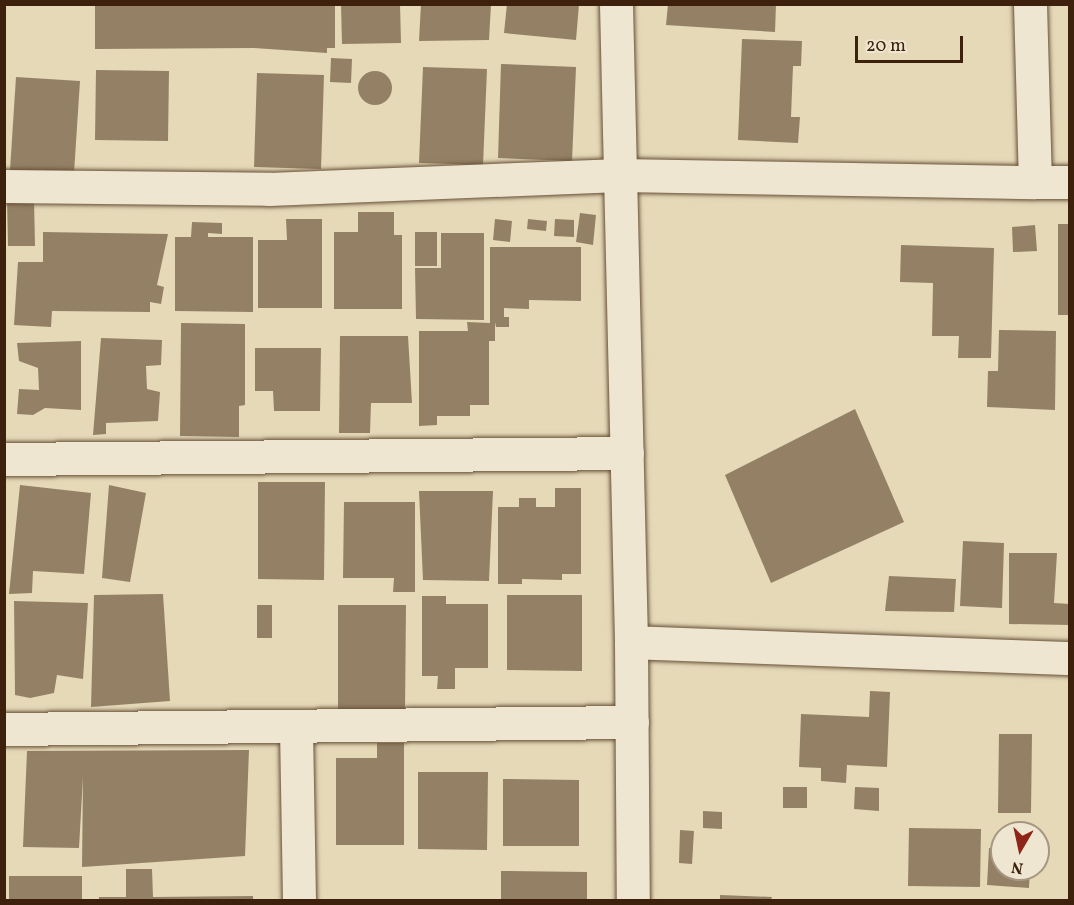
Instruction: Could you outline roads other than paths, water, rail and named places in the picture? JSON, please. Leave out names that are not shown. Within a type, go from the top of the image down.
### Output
[{"type":"street","points":[[616,4],[631,642],[633,900]]},
{"type":"street","points":[[1030,4],[1035,182]]},
{"type":"street","points":[[4,186],[269,189],[620,175],[1070,182]]},
{"type":"street","points":[[4,459],[627,453]]},
{"type":"street","points":[[631,642],[1070,658]]},
{"type":"street","points":[[4,729],[296,728],[632,722]]},
{"type":"street","points":[[296,728],[299,900]]}]
